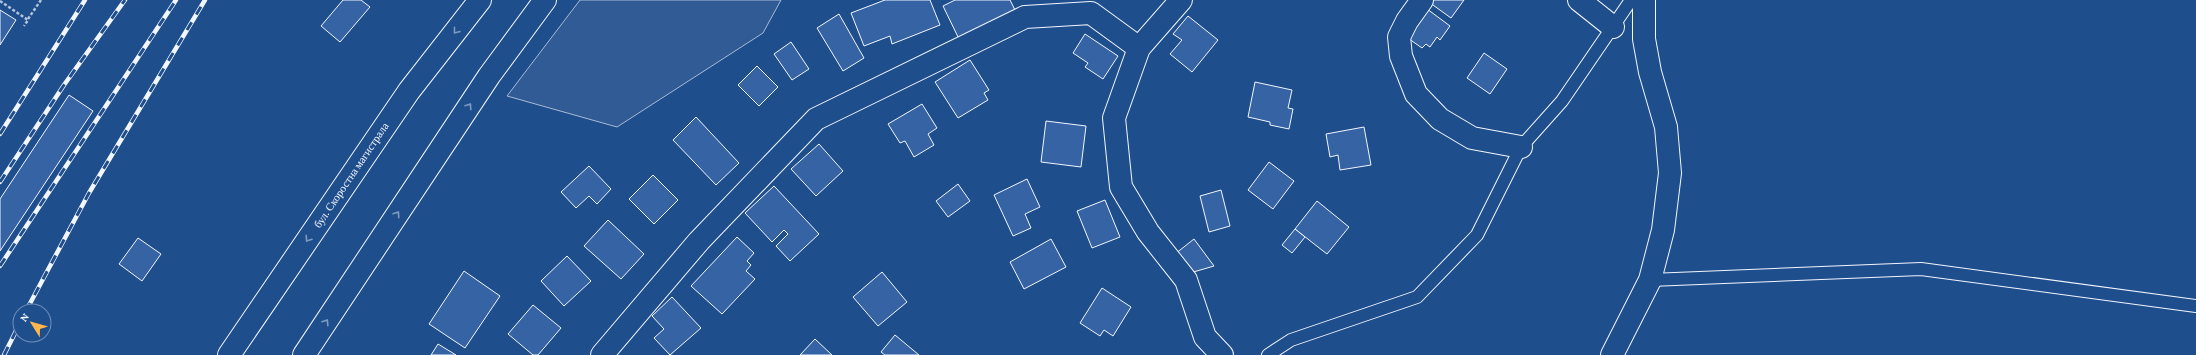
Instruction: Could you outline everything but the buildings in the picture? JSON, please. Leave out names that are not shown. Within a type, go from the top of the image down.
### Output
[{"type":"main road","name":"бул. Скоростна магистрала","points":[[229,355],[409,91],[480,0]]},
{"type":"main road","points":[[304,355],[489,76],[545,0]]},
{"type":"main road","points":[[1181,0],[1139,48],[1114,118],[1121,187],[1148,232],[1186,280],[1205,337],[1222,355]]},
{"type":"main road","points":[[1422,0],[1407,21],[1399,37],[1401,56],[1416,94],[1440,119],[1472,138],[1521,147]]},
{"type":"main road","points":[[1579,0],[1613,27]]},
{"type":"main road","points":[[1612,355],[1650,280],[1663,230],[1670,173],[1666,127],[1650,72],[1644,39],[1644,0]]},
{"type":"main road","points":[[602,355],[699,241],[816,118],[1025,17],[1090,13],[1139,48]]},
{"type":"lane","points":[[1268,355],[1292,340],[1417,297],[1477,235],[1521,147],[1562,101],[1631,0]]},
{"type":"lane","points":[[1650,280],[1921,268],[2196,306]]},
{"type":"path","points":[[24,26],[41,0]]},
{"type":"path","points":[[0,1],[28,20]]},
{"type":"shaded area","points":[[580,0],[781,0],[763,33],[617,127],[507,96]]},
{"type":"railway","points":[[0,134],[85,0]]},
{"type":"railway","points":[[0,182],[64,85],[125,0]]},
{"type":"railway","points":[[0,266],[176,0]]},
{"type":"railway","points":[[30,303],[89,193],[205,0]]},
{"type":"railway","points":[[4,355],[12,339]]}]
